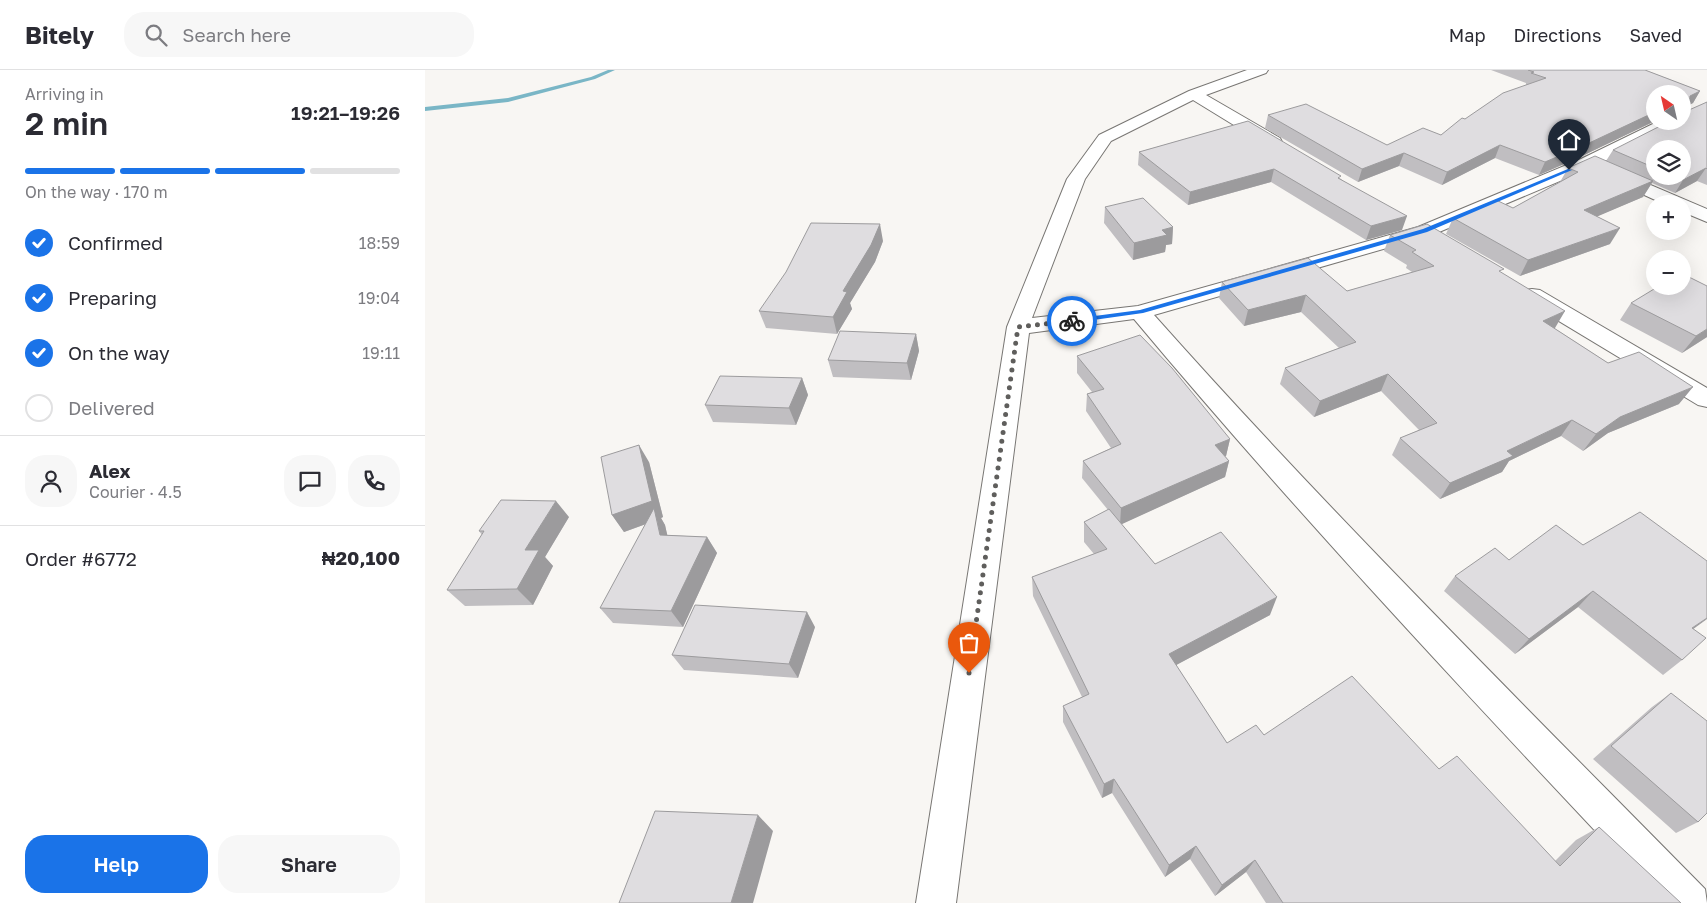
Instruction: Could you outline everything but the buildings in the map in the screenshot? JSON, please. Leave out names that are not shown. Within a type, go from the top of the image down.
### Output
[{"type":"street","points":[[936,903],[1018,327],[1076,179],[1105,138],[1193,94],[1261,70]]},
{"type":"street","points":[[1193,94],[1288,150]]},
{"type":"street","points":[[1018,327],[1141,312],[1434,236],[1654,130]]},
{"type":"street","points":[[1587,163],[1660,195]]},
{"type":"street","points":[[1691,209],[1707,216]]},
{"type":"street","points":[[1399,215],[1434,236]]},
{"type":"street","points":[[1518,286],[1707,400]]},
{"type":"street","points":[[1141,312],[1206,390],[1374,571],[1691,903]]},
{"type":"waterway","points":[[425,109],[508,100],[593,78],[612,70]]},
{"type":"way so far","points":[[969,673],[1018,327],[1072,321]]},
{"type":"route","points":[[1072,321],[1141,312],[1425,230],[1569,170]]}]
